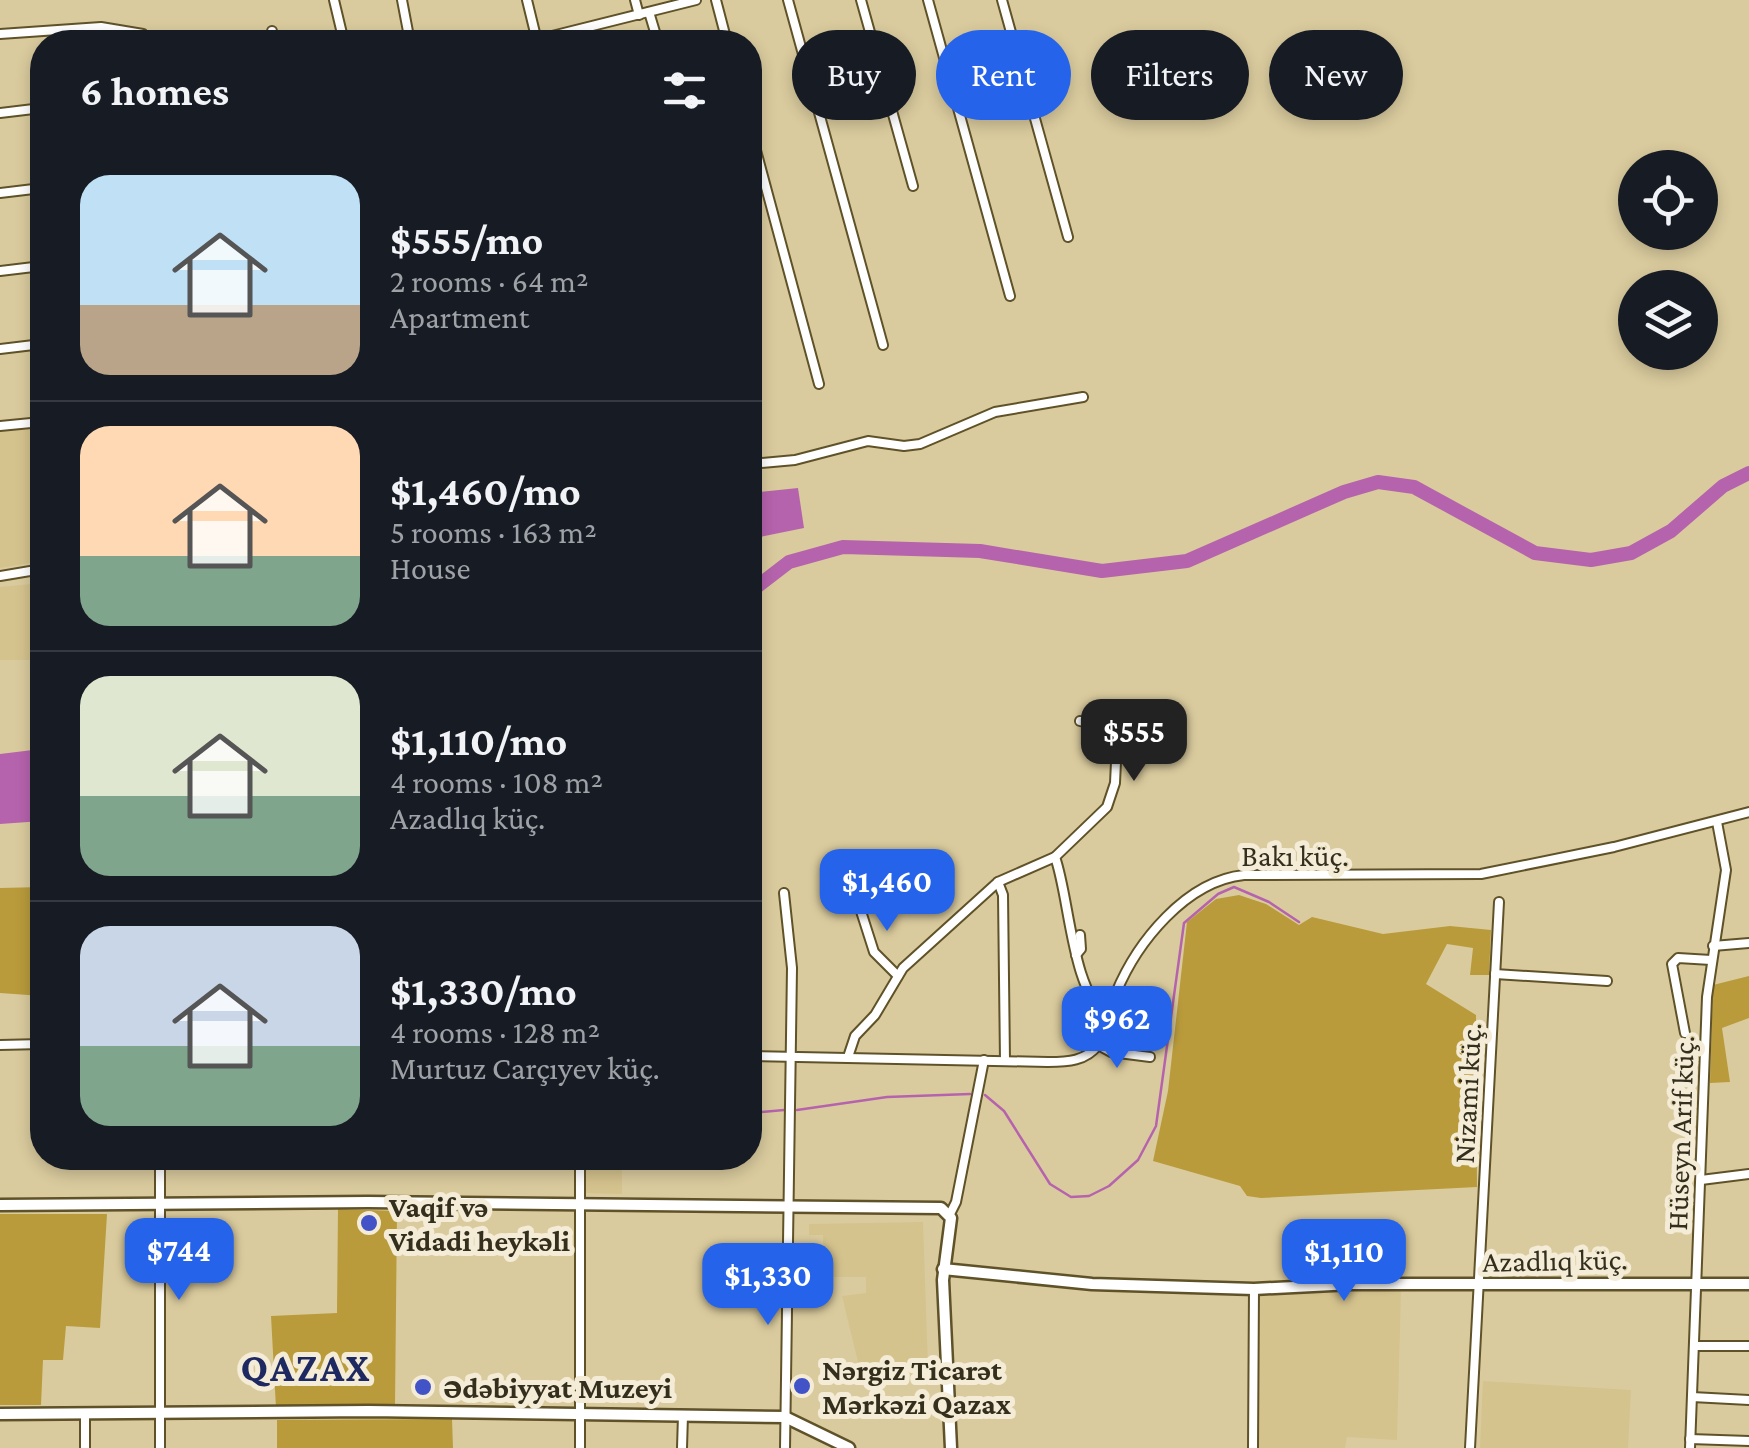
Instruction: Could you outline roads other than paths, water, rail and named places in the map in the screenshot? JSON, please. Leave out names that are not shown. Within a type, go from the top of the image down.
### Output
[{"type":"street","points":[[334,0],[341,30]]},
{"type":"street","points":[[402,0],[408,30]]},
{"type":"street","points":[[527,0],[531,30]]},
{"type":"street","points":[[635,0],[652,30]]},
{"type":"street","points":[[580,30],[696,0]]},
{"type":"street","points":[[716,0],[724,30]]},
{"type":"street","points":[[788,0],[883,345]]},
{"type":"street","points":[[861,0],[913,186]]},
{"type":"street","points":[[928,0],[1010,296]]},
{"type":"street","points":[[1002,0],[1068,237]]},
{"type":"street","points":[[58,30],[119,30]]},
{"type":"street","points":[[0,34],[30,32]]},
{"type":"street","points":[[0,113],[30,109]]},
{"type":"street","points":[[762,173],[819,384]]},
{"type":"street","points":[[0,193],[30,189]]},
{"type":"street","points":[[0,271],[30,267]]},
{"type":"street","points":[[0,348],[30,345]]},
{"type":"street","points":[[762,463],[795,460],[868,440],[904,446],[920,444],[995,412],[1084,397]]},
{"type":"street","points":[[0,426],[30,423]]},
{"type":"street","points":[[0,576],[30,571]]},
{"type":"street","points":[[848,1057],[855,1036],[879,1009],[913,958],[998,882],[1055,857],[1103,813],[1115,784],[1117,741],[1102,726],[1080,721]]},
{"type":"street","name":"Bakı küç.","points":[[1098,1045],[1127,971],[1156,928],[1220,880],[1244,875],[1482,874],[1749,812]]},
{"type":"street","name":"Hüseyn Arif küç.","points":[[1690,1444],[1711,960],[1726,858],[1717,822]]},
{"type":"street","points":[[1055,857],[1076,954],[1100,1012],[1108,1018]]},
{"type":"street","points":[[998,882],[1003,895],[1005,1061]]},
{"type":"street","points":[[784,893],[792,968],[784,1448]]},
{"type":"street","name":"Nizami küç.","points":[[1470,1448],[1500,902]]},
{"type":"street","points":[[859,905],[874,952],[898,976]]},
{"type":"street","points":[[1076,954],[1081,949],[1080,936]]},
{"type":"street","points":[[1713,946],[1749,943]]},
{"type":"street","points":[[1684,1034],[1672,964],[1678,958],[1711,960]]},
{"type":"street","points":[[1495,974],[1607,980]]},
{"type":"street","points":[[0,1045],[30,1044]]},
{"type":"street","points":[[762,1056],[1066,1062],[1082,1058],[1098,1045],[1110,1052],[1150,1056]]},
{"type":"street","points":[[951,1448],[943,1269],[950,1214],[956,1202],[984,1060]]},
{"type":"street","points":[[160,1170],[160,1448]]},
{"type":"street","points":[[580,1170],[580,1448]]},
{"type":"street","points":[[1701,1180],[1749,1174]]},
{"type":"street","points":[[0,1205],[934,1207],[950,1214]]},
{"type":"street","name":"Azadlıq küç.","points":[[943,1269],[1080,1283],[1254,1288],[1352,1284],[1749,1284]]},
{"type":"street","points":[[1254,1288],[1254,1448]]},
{"type":"street","points":[[1695,1346],[1749,1346]]},
{"type":"street","points":[[1692,1397],[1749,1400]]},
{"type":"street","points":[[0,1414],[785,1416],[849,1448]]},
{"type":"street","points":[[85,1414],[85,1448]]},
{"type":"street","points":[[682,1448],[683,1415]]},
{"type":"street","points":[[1690,1444],[1749,1441]]},
{"type":"waterway","points":[[762,583],[789,562],[843,547],[980,551],[1102,571],[1187,561],[1344,492],[1378,482],[1414,487],[1535,553],[1591,560],[1631,553],[1671,531],[1723,486],[1749,473]]},
{"type":"waterway","points":[[985,1095],[1004,1111],[1050,1184],[1071,1197],[1089,1196],[1109,1186],[1138,1160],[1156,1126],[1184,923],[1218,894],[1234,887],[1269,902],[1299,922]]},
{"type":"waterway","points":[[797,1110],[887,1097],[970,1094]]},
{"type":"waterway","points":[[762,1112],[784,1110]]},
{"type":"place","name":"Vaqif və Vidadi heykəli","points":[[369,1223]]},
{"type":"place","name":"Nərgiz Ticarət Mərkəzi Qazax","points":[[802,1386]]},
{"type":"place","name":"Ədəbiyyat Muzeyi","points":[[423,1387]]},
{"type":"district","name":"QAZAX","points":[[306,1367]]}]
